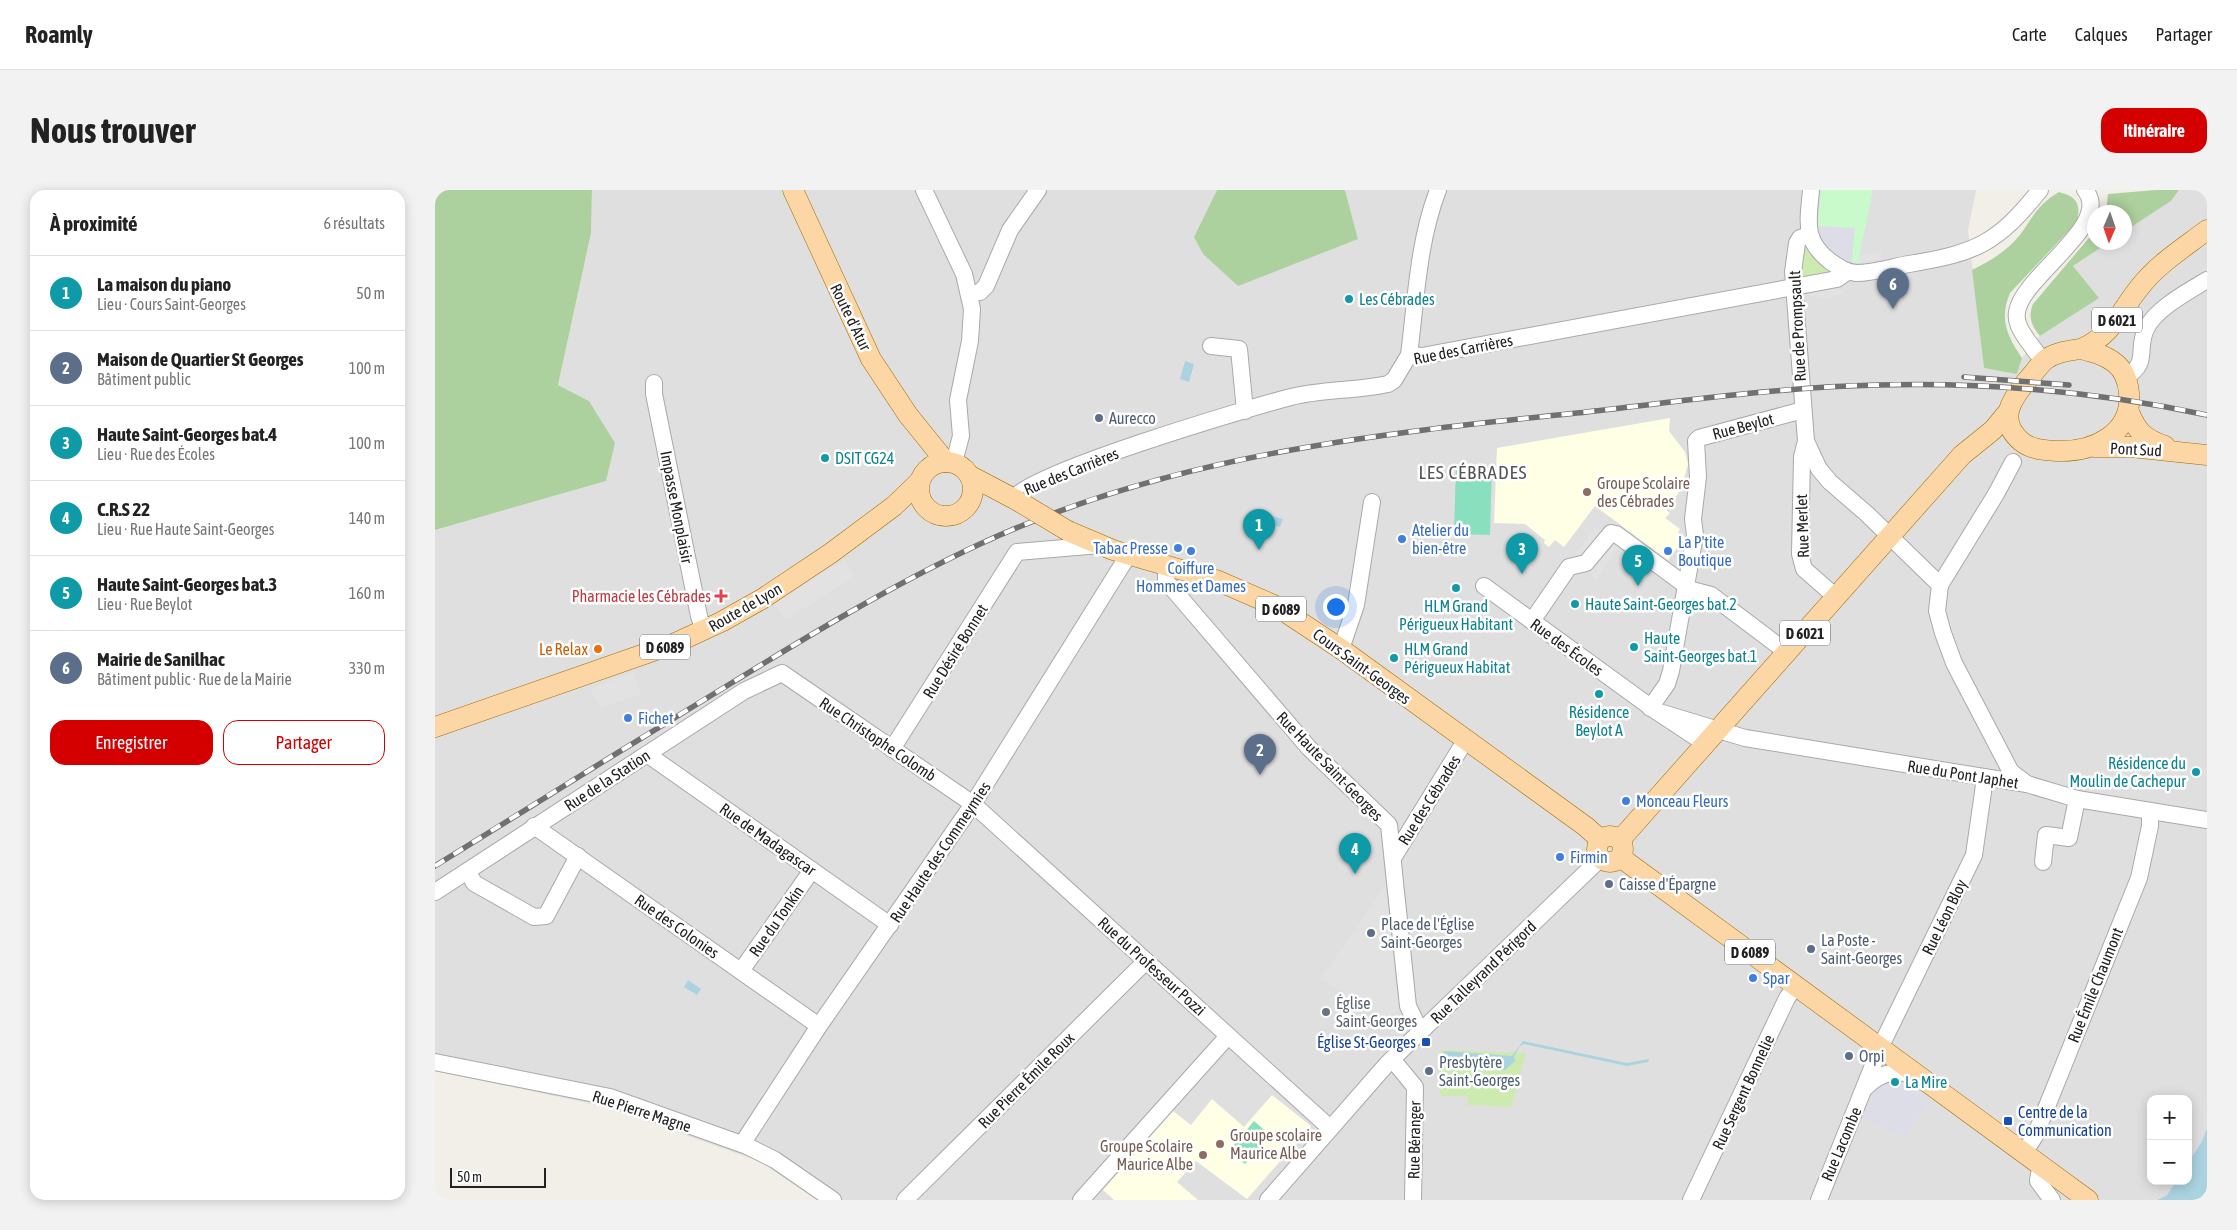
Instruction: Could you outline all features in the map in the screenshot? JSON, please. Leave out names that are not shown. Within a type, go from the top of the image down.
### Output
[{"type":"main road","name":"Route d'Atur","points":[[793,190],[867,350],[889,388],[924,435],[950,462]]},
{"type":"main road","name":"D 6021","points":[[2081,349],[2104,335],[2144,282],[2207,230]]},
{"type":"main road","name":"D 6021","points":[[2121,370],[2121,329],[2144,282]]},
{"type":"main road","points":[[2081,349],[2101,354],[2121,370],[2130,401],[2129,412],[2122,426],[2113,435],[2094,447],[2068,451],[2042,450],[2021,441],[2012,429],[2007,413],[2016,393],[2044,361],[2057,353],[2081,349]]},
{"type":"main road","name":"Pont Sud","points":[[2129,412],[2139,433],[2145,438],[2179,451]]},
{"type":"main road","name":"D 6021","points":[[1611,849],[1788,653],[1962,455],[1993,430],[2007,413]]},
{"type":"main road","name":"Route d'Atur","points":[[923,476],[928,452],[924,435]]},
{"type":"main road","name":"D 6021","points":[[1962,455],[2000,441],[2021,441]]},
{"type":"main road","name":"Pont Sud","points":[[2094,447],[2131,447],[2207,455]]},
{"type":"main road","points":[[950,462],[963,468],[969,475],[973,490],[969,504],[964,510],[951,516],[936,515],[923,505],[920,498],[923,476],[939,463],[950,462]]},
{"type":"main road","name":"Cours Saint-Georges","points":[[969,475],[1068,531],[1100,545],[1216,580],[1256,596],[1303,623],[1585,826],[1611,849]]},
{"type":"main road","name":"Route de Lyon","points":[[435,727],[673,644],[704,631],[761,599],[873,522],[894,506],[923,476]]},
{"type":"main road","name":"Cours Saint-Georges","points":[[969,504],[991,496],[1016,500]]},
{"type":"main road","name":"Route de Lyon","points":[[873,522],[901,512],[936,515]]},
{"type":"main road","name":"D 6089","points":[[1611,849],[2088,1200]]},
{"type":"street","points":[[925,190],[964,274],[970,294],[971,332],[958,400],[962,428],[950,462]]},
{"type":"street","points":[[970,294],[980,292],[986,286],[1010,230],[1038,190]]},
{"type":"street","points":[[1409,355],[1423,240],[1428,217],[1438,190]]},
{"type":"street","points":[[1811,190],[1809,235],[1816,248],[1847,272],[1861,273],[1957,255],[1984,245],[2020,216],[2040,190]]},
{"type":"street","points":[[2044,361],[2023,334],[2018,323],[2017,312],[2022,298],[2083,228],[2091,204],[2089,195],[2085,190]]},
{"type":"street","name":"Rue de Prompsault","points":[[1806,441],[1793,287],[1797,243],[1800,238],[1809,235]]},
{"type":"street","name":"Rue des Carrières","points":[[1016,500],[1026,487],[1067,470],[1245,411],[1292,397],[1388,384],[1394,380],[1409,355],[1422,356],[1837,279],[1847,272]]},
{"type":"street","points":[[2121,370],[2137,370],[2141,362],[2142,344],[2146,328],[2154,318],[2174,301],[2207,280]]},
{"type":"street","points":[[1211,346],[1239,349],[1245,411]]},
{"type":"street","name":"Impasse Monplaisir","points":[[654,383],[654,394],[695,597],[704,631]]},
{"type":"street","name":"Rue Beylot","points":[[1653,709],[1667,684],[1671,671],[1695,535],[1693,519],[1698,478],[1696,441],[1699,438],[1803,410]]},
{"type":"street","points":[[1806,441],[1819,470],[1830,482],[1890,536],[1940,585]]},
{"type":"street","name":"Rue Merlet","points":[[1806,441],[1802,457],[1800,554],[1805,569],[1836,597]]},
{"type":"street","points":[[2013,462],[1996,494],[1940,585],[1937,611],[1954,664],[2011,772],[2027,784]]},
{"type":"street","points":[[1341,649],[1357,605],[1372,502]]},
{"type":"street","points":[[1532,620],[1569,567],[1587,563],[1611,533],[1616,534],[1692,590],[1711,595],[1788,653]]},
{"type":"street","name":"Rue Désiré Bonnet","points":[[893,749],[1017,552],[1100,545]]},
{"type":"street","name":"Rue Haute des Commeymies","points":[[742,1144],[819,1026],[973,804],[1129,554]]},
{"type":"street","name":"Rue Haute Saint-Georges","points":[[1166,565],[1166,581],[1309,748],[1389,825],[1408,1006],[1420,1032]]},
{"type":"street","name":"Rue des Écoles","points":[[1484,586],[1653,709]]},
{"type":"street","name":"Rue Christophe Colomb","points":[[782,673],[973,804]]},
{"type":"street","name":"Rue de la Station","points":[[435,892],[534,826],[745,691],[782,673]]},
{"type":"street","points":[[1653,709],[1712,737]]},
{"type":"street","name":"Rue du Pont Japhet","points":[[1712,737],[1745,738],[2027,784],[2077,800],[2207,820]]},
{"type":"street","name":"Rue des Cébrades","points":[[1393,858],[1465,741]]},
{"type":"street","name":"Rue de Madagascar","points":[[647,754],[890,924]]},
{"type":"street","name":"Rue Léon Bloy","points":[[1880,1048],[1974,855],[1985,778]]},
{"type":"street","points":[[2043,862],[2046,834],[2069,838],[2077,800]]},
{"type":"street","name":"Rue du Professeur Pozzi","points":[[973,804],[1330,1128]]},
{"type":"street","name":"Rue Émile Chaumont","points":[[2024,1154],[2035,1136],[2139,878],[2150,826],[2150,811]]},
{"type":"street","name":"Rue des Colonies","points":[[534,826],[819,1026]]},
{"type":"street","name":"Rue Talleyrand Périgord","points":[[1268,1200],[1392,1059],[1611,849]]},
{"type":"street","points":[[468,871],[475,883],[534,917],[541,918],[546,916],[578,856]]},
{"type":"street","name":"Rue du Tonkin","points":[[741,971],[812,870]]},
{"type":"street","name":"Rue Pierre Émile Roux","points":[[905,1200],[1146,961]]},
{"type":"street","name":"Rue Sergent Bonnelie","points":[[1691,1200],[1787,998],[1796,986]]},
{"type":"street","points":[[1081,1200],[1228,1036]]},
{"type":"street","name":"Rue Lacombe","points":[[1819,1200],[1880,1048]]},
{"type":"street","name":"Rue Béranger","points":[[1392,1059],[1415,1087],[1413,1200]]},
{"type":"street","name":"Rue Pierre Magne","points":[[435,1062],[610,1097],[742,1144],[775,1160],[833,1200]]},
{"type":"street","name":"Rue Lacombe","points":[[1865,1088],[1875,1078],[1895,1071],[1917,1075]]},
{"type":"street","points":[[2043,1168],[2039,1174],[2038,1181],[2052,1200]]},
{"type":"shaded area","points":[[592,190],[1217,190],[1194,237],[1358,239],[1345,190],[1976,190],[1968,230],[1984,368],[2017,373],[2022,358],[2040,336],[2098,298],[2073,266],[2097,250],[2132,250],[2132,226],[2171,201],[2179,190],[2207,190],[2207,1128],[2202,1141],[2192,1157],[2192,1095],[2147,1095],[2147,1185],[2173,1185],[2167,1195],[2157,1200],[817,1200],[761,1162],[607,1107],[435,1071],[435,530],[606,481],[589,401],[558,385],[591,233]]},
{"type":"shaded area","points":[[1815,226],[1855,228],[1851,266],[1825,248]]},
{"type":"shaded area","points":[[1881,251],[1882,259],[1860,263],[1859,256]]},
{"type":"shaded area","points":[[1835,286],[1845,294],[1816,299],[1806,292]]},
{"type":"shaded area","name":"Groupe Scolaire des Cébrades","points":[[1670,418],[1669,431],[1685,452],[1688,464],[1682,487],[1675,498],[1662,506],[1670,513],[1665,518],[1680,529],[1678,533],[1685,537],[1668,560],[1595,506],[1564,547],[1555,540],[1549,547],[1544,543],[1545,540],[1525,524],[1494,523],[1497,448]]},
{"type":"shaded area","points":[[1596,526],[1621,545],[1596,580],[1588,573],[1593,566],[1576,553]]},
{"type":"shaded area","points":[[845,559],[855,577],[786,619],[774,604]]},
{"type":"shaded area","points":[[634,672],[641,694],[600,708],[590,689]]},
{"type":"shaded area","name":"Place de l'Église Saint-Georges","points":[[1385,886],[1399,1011],[1385,1017],[1342,1001],[1345,992],[1320,979]]},
{"type":"shaded area","points":[[1882,1069],[1929,1102],[1905,1136],[1863,1119]]},
{"type":"shaded area","name":"Groupe scolaire Maurice Albe","points":[[1272,1095],[1311,1126],[1247,1199],[1196,1161],[1177,1182],[1198,1200],[1114,1200],[1103,1190],[1173,1111],[1191,1125],[1212,1099],[1244,1127]]},
{"type":"green space","points":[[435,190],[592,190],[591,233],[558,385],[589,401],[615,443],[606,481],[435,530]]},
{"type":"green space","points":[[1217,190],[1345,190],[1358,239],[1238,286],[1203,254],[1194,237]]},
{"type":"green space","points":[[1821,190],[1873,190],[1859,256],[1860,263],[1852,262],[1854,228],[1818,226]]},
{"type":"green space","points":[[2179,190],[2171,201],[2132,226],[2132,205],[2107,205],[2108,194]]},
{"type":"green space","points":[[2059,192],[2070,196],[2078,205],[2077,222],[2010,293],[2007,302],[2005,311],[2006,327],[2012,342],[2022,358],[2017,374],[1984,368],[1972,270],[2010,246],[2041,206]]},
{"type":"green space","points":[[2087,240],[2087,250],[2097,250],[2073,266],[2099,298],[2040,336],[2031,321],[2033,304]]},
{"type":"green space","points":[[1803,247],[1834,271],[1809,280],[1798,271]]},
{"type":"green space","points":[[1456,466],[1492,467],[1490,535],[1454,534]]},
{"type":"green space","points":[[1441,1050],[1526,1053],[1511,1107],[1467,1105],[1468,1096],[1440,1096]]},
{"type":"green space","points":[[1254,1121],[1270,1135],[1245,1164],[1229,1151]]},
{"type":"water","points":[[1185,361],[1194,364],[1189,382],[1180,379]]},
{"type":"water","points":[[1261,513],[1283,519],[1280,527],[1259,521]]},
{"type":"water","points":[[688,980],[701,989],[697,995],[684,987]]},
{"type":"water","points":[[1523,1041],[1627,1063],[1649,1059],[1648,1062],[1627,1066],[1524,1044],[1520,1046],[1514,1056],[1515,1061],[1505,1070],[1454,1065],[1443,1058],[1444,1051],[1512,1056]]},
{"type":"water","points":[[2207,1128],[2207,1200],[2157,1200],[2167,1195],[2173,1185],[2192,1185],[2192,1157],[2202,1141]]},
{"type":"railway","points":[[1964,377],[2069,385]]},
{"type":"railway","points":[[435,866],[787,649],[915,576],[980,544],[1052,514],[1124,489],[1198,469],[1348,440],[1424,430],[1727,396],[1840,386],[1920,384],[2044,390],[2126,400],[2207,415]]},
{"type":"place","name":"Les Cébrades","points":[[1349,299]]},
{"type":"place","name":"Mairie de Sanilhac","points":[[1893,309]]},
{"type":"place","name":"Aurecco","points":[[1099,418]]},
{"type":"place","name":"DSIT CG24","points":[[825,458]]},
{"type":"place","name":"Groupe Scolaire des Cébrades","points":[[1587,492]]},
{"type":"place","name":"Atelier du bien-être","points":[[1402,539]]},
{"type":"place","name":"Tabac Presse","points":[[1178,548]]},
{"type":"place","name":"La maison du piano","points":[[1259,550]]},
{"type":"place","name":"Coiffure Hommes et Dames","points":[[1191,551]]},
{"type":"place","name":"La P'tite Boutique","points":[[1668,551]]},
{"type":"place","name":"Haute Saint-Georges bat.4","points":[[1522,574]]},
{"type":"place","name":"Haute Saint-Georges bat.3","points":[[1638,586]]},
{"type":"place","name":"HLM Grand Périgueux Habitant","points":[[1456,588]]},
{"type":"place","name":"Pharmacie les Cébrades","points":[[721,596]]},
{"type":"place","name":"Haute Saint-Georges bat.2","points":[[1575,604]]},
{"type":"place","name":"Haute Saint-Georges bat.1","points":[[1634,647]]},
{"type":"place","name":"Le Relax","points":[[598,649]]},
{"type":"place","name":"HLM Grand Périgueux Habitat","points":[[1394,658]]},
{"type":"place","name":"Résidence Beylot A","points":[[1599,694]]},
{"type":"place","name":"Fichet","points":[[628,718]]},
{"type":"place","name":"Résidence du Moulin de Cachepur","points":[[2196,772]]},
{"type":"place","name":"Maison de Quartier St Georges","points":[[1260,775]]},
{"type":"place","name":"Monceau Fleurs","points":[[1626,801]]},
{"type":"place","name":"Firmin","points":[[1560,857]]},
{"type":"place","name":"C.R.S 22","points":[[1355,874]]},
{"type":"place","name":"Caisse d'Épargne","points":[[1609,884]]},
{"type":"place","name":"Place de l'Église Saint-Georges","points":[[1371,933]]},
{"type":"place","name":"La Poste - Saint-Georges","points":[[1811,949]]},
{"type":"place","name":"Spar","points":[[1753,978]]},
{"type":"place","name":"Église Saint-Georges","points":[[1326,1012]]},
{"type":"place","name":"Église St-Georges","points":[[1426,1042]]},
{"type":"place","name":"Orpi","points":[[1849,1056]]},
{"type":"place","name":"Presbytère Saint-Georges","points":[[1429,1071]]},
{"type":"place","name":"La Mire","points":[[1895,1082]]},
{"type":"place","name":"Centre de la Communication","points":[[2008,1121]]},
{"type":"place","name":"Groupe scolaire Maurice Albe","points":[[1220,1144]]},
{"type":"place","name":"Groupe Scolaire Maurice Albe","points":[[1203,1155]]},
{"type":"district","name":"LES CÉBRADES","points":[[1473,472]]}]
